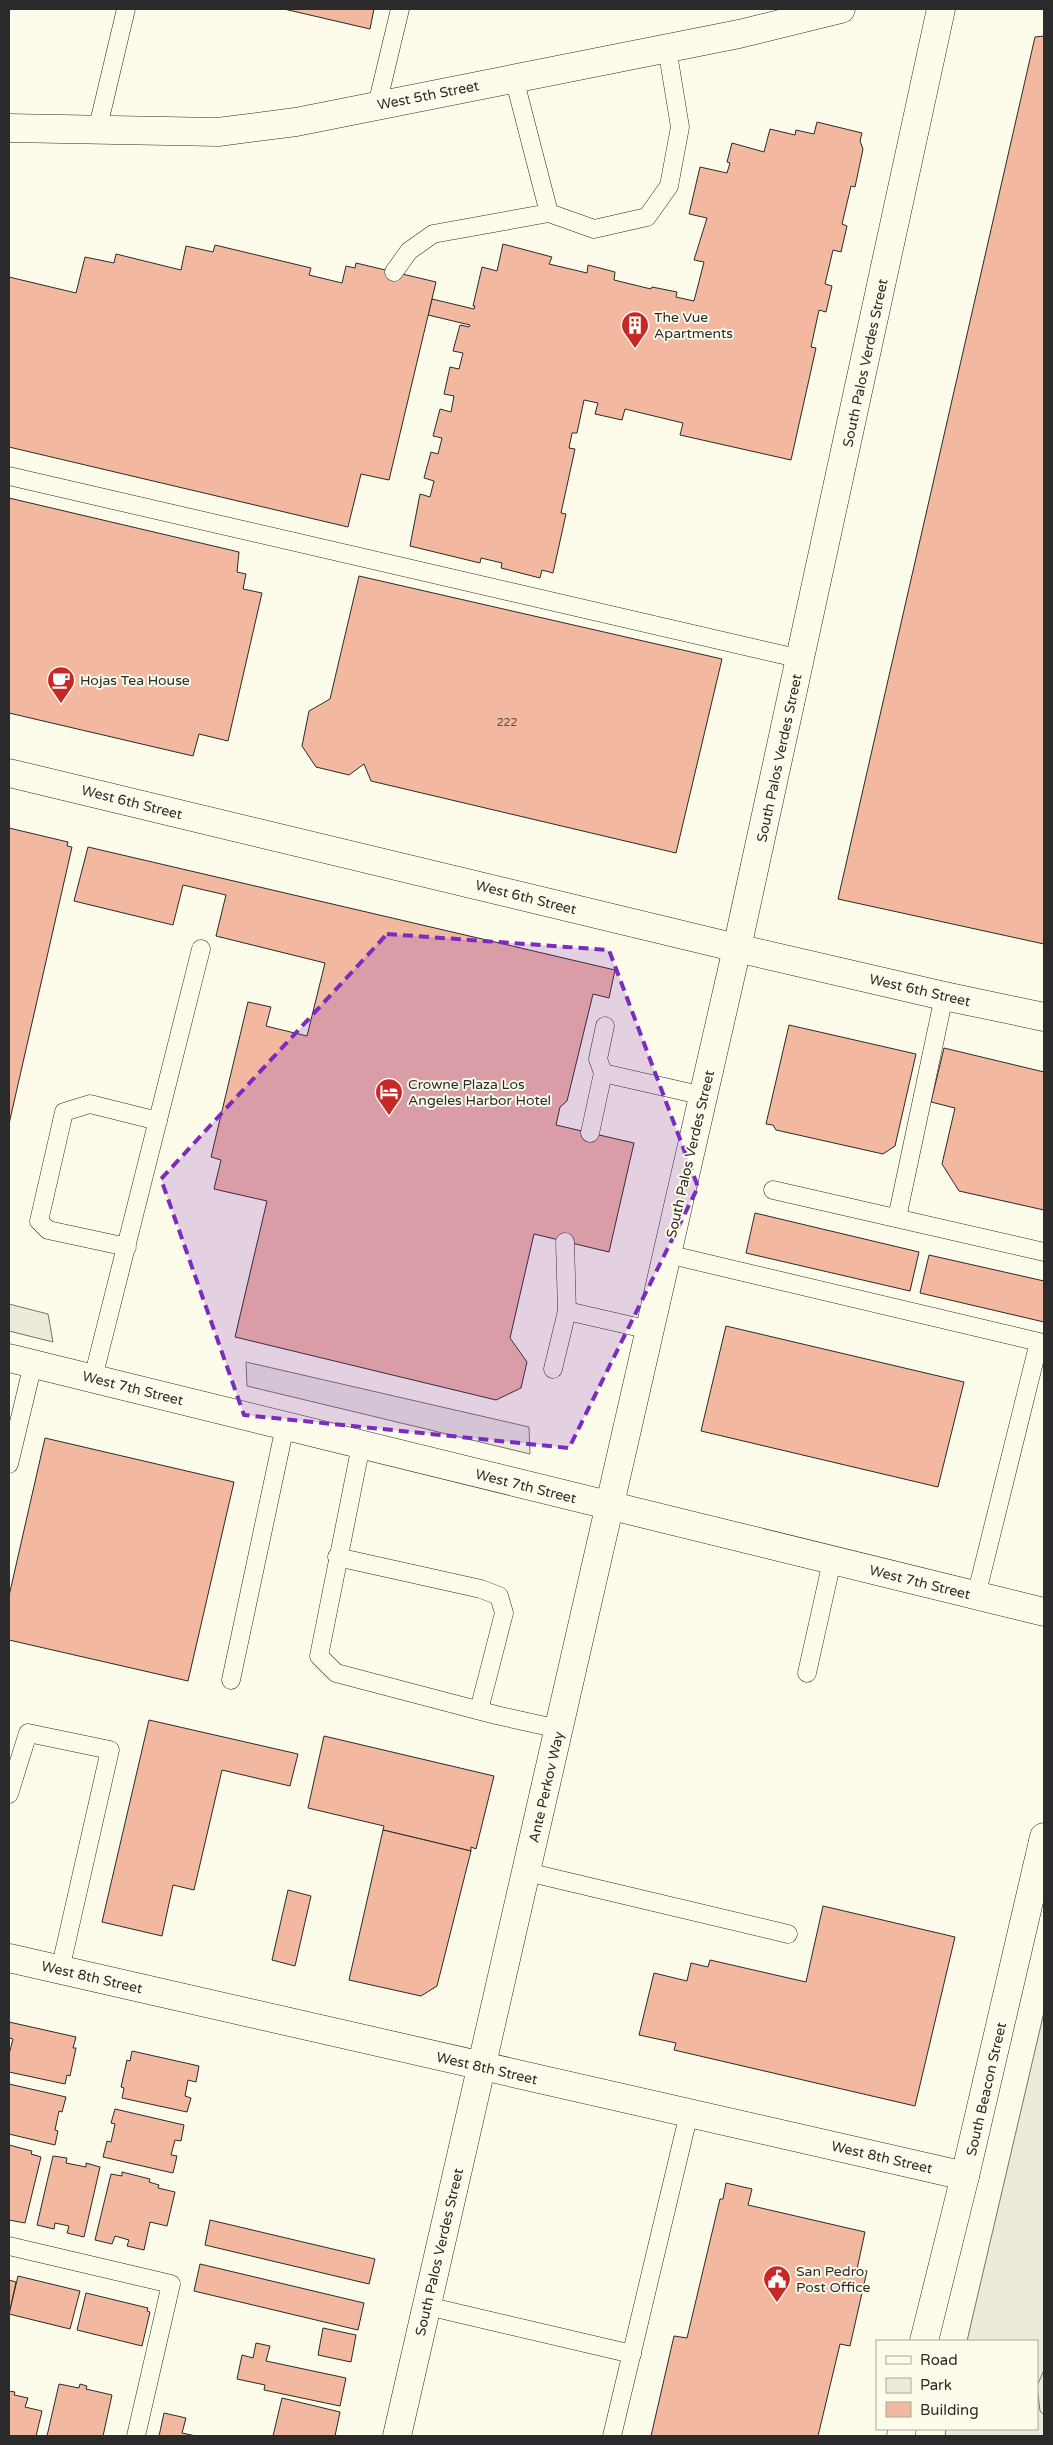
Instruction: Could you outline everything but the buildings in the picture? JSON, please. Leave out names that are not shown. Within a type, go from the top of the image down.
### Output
[{"type":"street","name":"West 5th Street","points":[[9,128],[218,132],[296,122],[756,30],[841,9]]},
{"type":"street","name":"South Palos Verdes Street","points":[[609,1507],[737,948],[942,9]]},
{"type":"street","name":"West 6th Street","points":[[9,772],[737,948],[1044,1017]]},
{"type":"street","name":"West 7th Street","points":[[21,1361],[609,1507],[1044,1612]]},
{"type":"street","name":"Ante Perkov Way","points":[[482,2067],[609,1507]]},
{"type":"street","name":"South Beacon Street","points":[[924,2340],[966,2176],[1044,1837]]},
{"type":"street","name":"West 8th Street","points":[[9,1958],[966,2176]]},
{"type":"street","name":"South Palos Verdes Street","points":[[397,2436],[482,2067]]},
{"type":"lane","points":[[97,131],[126,9]]},
{"type":"lane","points":[[377,105],[400,9]]},
{"type":"lane","points":[[394,272],[409,251],[433,234],[549,213],[594,229],[647,217],[669,186],[680,127],[667,48]]},
{"type":"lane","points":[[514,78],[549,213]]},
{"type":"lane","points":[[9,476],[801,659]]},
{"type":"lane","points":[[93,1378],[200,950]]},
{"type":"lane","points":[[897,1218],[944,996]]},
{"type":"lane","points":[[590,1133],[603,1073],[598,1059],[605,1026]]},
{"type":"lane","points":[[603,1073],[704,1096]]},
{"type":"lane","points":[[127,1247],[48,1230],[39,1221],[64,1112],[90,1104],[158,1121]]},
{"type":"lane","points":[[773,1190],[1044,1252]]},
{"type":"lane","points":[[553,1369],[567,1311],[565,1242]]},
{"type":"lane","points":[[667,1254],[1039,1342],[976,1596]]},
{"type":"lane","points":[[567,1311],[650,1330]]},
{"type":"lane","points":[[9,1464],[21,1361]]},
{"type":"lane","points":[[231,1680],[285,1426]]},
{"type":"lane","points":[[361,1445],[337,1557],[319,1656],[336,1673],[558,1729]]},
{"type":"lane","points":[[337,1557],[481,1589],[499,1596],[504,1613],[479,1710]]},
{"type":"lane","points":[[807,1673],[832,1561]]},
{"type":"lane","points":[[9,1794],[28,1733],[110,1750],[60,1970]]},
{"type":"lane","points":[[527,1872],[788,1934]]},
{"type":"lane","points":[[612,2436],[689,2114]]},
{"type":"lane","points":[[9,2246],[171,2284],[136,2436]]},
{"type":"lane","points":[[427,2306],[632,2354]]},
{"type":"highlighted area","points":[[387,934],[609,950],[698,1187],[569,1448],[244,1415],[161,1179]]},
{"type":"green space","points":[[1044,2012],[1044,2436],[945,2436],[946,2430],[1038,2430],[1038,2340],[967,2340]]},
{"type":"shaded area","points":[[9,1304],[48,1314],[53,1342],[9,1331]]},
{"type":"shaded area","points":[[246,1362],[529,1427],[530,1454],[247,1386]]},
{"type":"shaded area","points":[[1044,2370],[1044,2415],[1040,2411],[1038,2384]]},
{"type":"place","name":"The Vue Apartments","points":[[635,349]]},
{"type":"place","name":"Hojas Tea House","points":[[61,704]]},
{"type":"place","name":"Crowne Plaza Los Angeles Harbor Hotel","points":[[389,1116]]},
{"type":"place","name":"San Pedro Post Office","points":[[777,2303]]}]
